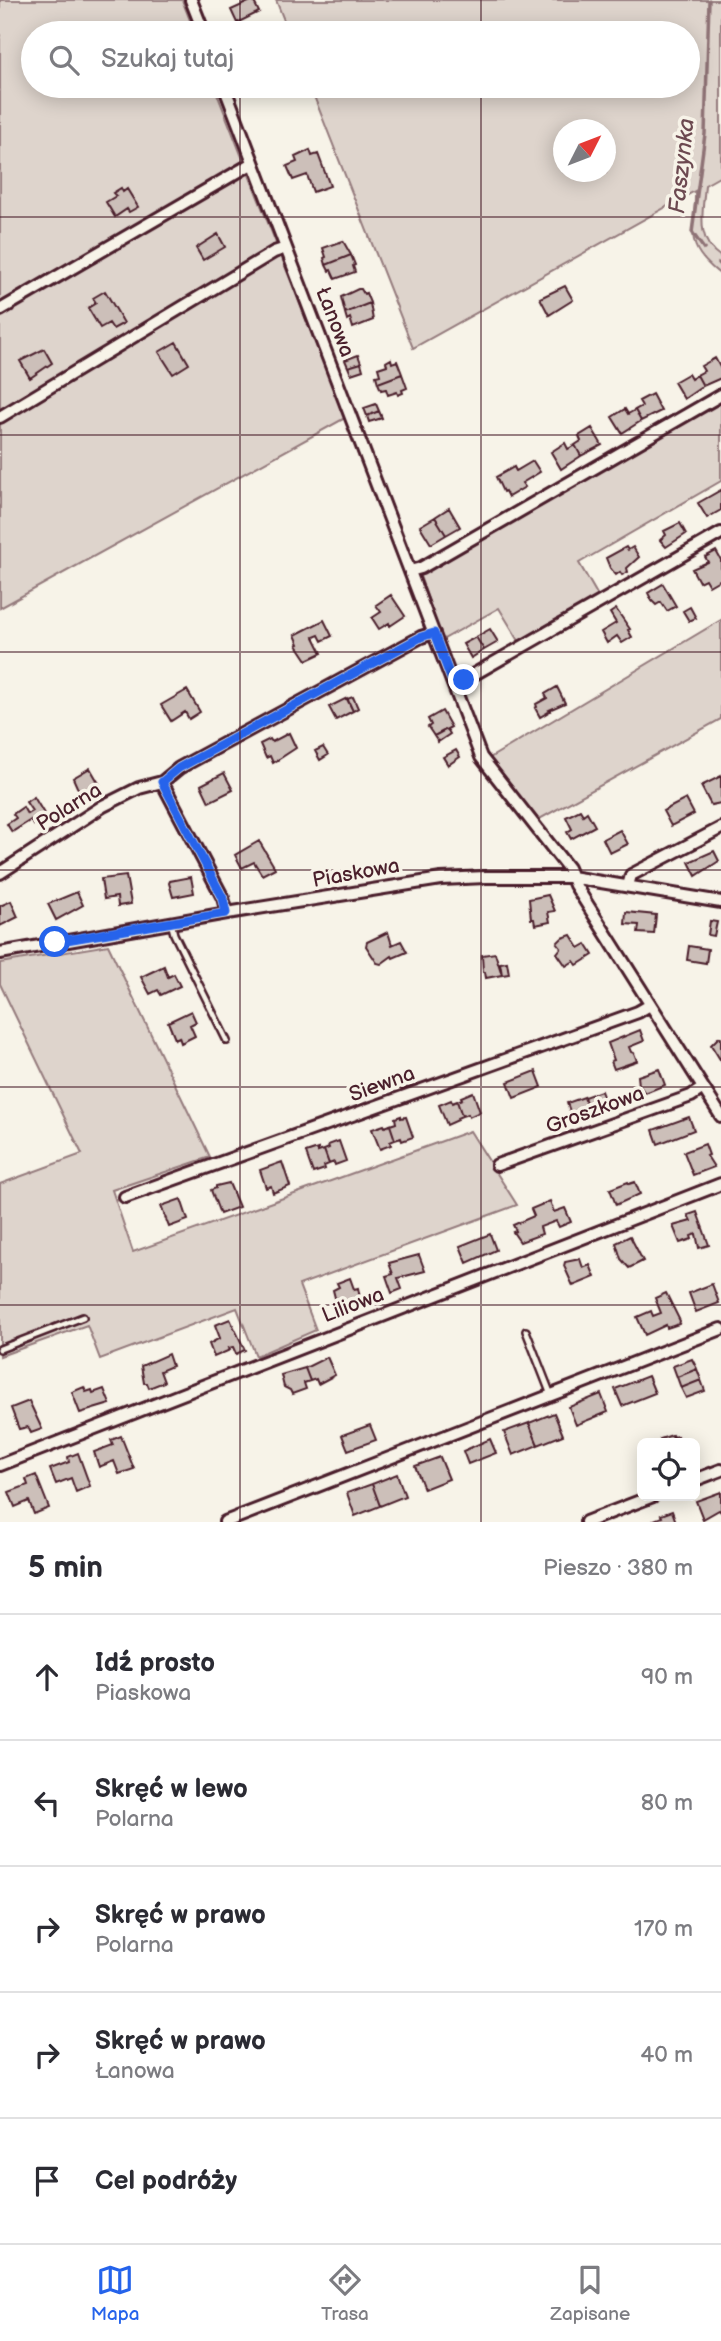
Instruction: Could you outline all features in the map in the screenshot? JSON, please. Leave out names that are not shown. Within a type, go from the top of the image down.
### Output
[{"type":"street","points":[[191,0],[199,21]]},
{"type":"street","name":"Łanowa","points":[[229,98],[481,757],[568,868],[571,877]]},
{"type":"street","points":[[0,310],[253,163]]},
{"type":"street","points":[[0,417],[274,251],[286,248]]},
{"type":"street","points":[[411,571],[421,568],[721,395]]},
{"type":"street","points":[[453,684],[721,533]]},
{"type":"street","name":"Polarna","points":[[0,873],[103,806],[139,788],[162,782],[179,768],[421,637],[434,633]]},
{"type":"street","points":[[162,782],[223,898],[226,913]]},
{"type":"street","points":[[628,886],[631,875],[721,828]]},
{"type":"street","points":[[571,877],[721,1116]]},
{"type":"street","name":"Piaskowa","points":[[0,953],[171,922],[441,879],[571,877],[721,902]]},
{"type":"street","name":"Siewna","points":[[125,1197],[638,1012],[650,1005]]},
{"type":"street","name":"Groszkowa","points":[[497,1165],[691,1096],[703,1088]]},
{"type":"street","name":"Liliowa","points":[[0,1465],[721,1184]]},
{"type":"street","points":[[225,1522],[721,1329]]},
{"type":"street","points":[[700,1478],[721,1470]]},
{"type":"street","points":[[586,1522],[640,1501]]},
{"type":"lane","points":[[171,922],[174,934],[227,1041]]},
{"type":"lane","points":[[0,1349],[83,1317]]},
{"type":"lane","points":[[526,1331],[551,1395]]},
{"type":"shaded area","points":[[0,0],[182,0],[190,21],[21,21],[21,98],[219,98],[345,418],[0,608]]},
{"type":"shaded area","points":[[276,0],[721,0],[721,176],[705,185],[702,225],[707,242],[721,257],[721,275],[708,264],[695,246],[695,191],[413,348],[315,98],[700,98],[700,21],[284,21]]},
{"type":"shaded area","points":[[721,402],[721,481],[579,563],[598,596],[519,641],[499,608],[442,640],[420,576]]},
{"type":"shaded area","points":[[721,620],[721,719],[536,821],[488,759]]},
{"type":"shaded area","points":[[108,945],[210,1157],[112,1190],[133,1252],[470,1131],[517,1205],[299,1285],[316,1330],[256,1356],[237,1308],[100,1359],[87,1325],[0,1356],[0,1184],[82,1154],[0,984],[0,963]]},
{"type":"building","points":[[253,0],[259,12],[236,21],[231,10]]},
{"type":"building","points":[[310,150],[312,156],[318,154],[330,186],[313,192],[307,175],[293,180],[287,166],[297,162],[295,157]]},
{"type":"building","points":[[121,188],[123,192],[127,189],[138,207],[129,212],[127,209],[115,217],[106,202],[116,196],[113,193]]},
{"type":"building","points":[[218,234],[225,247],[203,260],[196,248]]},
{"type":"building","points":[[343,241],[351,255],[326,265],[323,248]]},
{"type":"building","points":[[351,255],[355,272],[335,279],[326,265]]},
{"type":"building","points":[[565,286],[573,300],[549,315],[540,298]]},
{"type":"building","points":[[358,289],[366,293],[370,303],[345,313],[341,297]]},
{"type":"building","points":[[105,291],[124,323],[113,329],[109,323],[100,328],[88,308],[96,303],[93,298]]},
{"type":"building","points":[[370,303],[373,320],[353,328],[345,313]]},
{"type":"building","points":[[176,342],[189,364],[173,374],[159,352]]},
{"type":"building","points":[[44,349],[52,363],[30,378],[20,361]]},
{"type":"building","points":[[358,355],[361,363],[348,367],[345,360]]},
{"type":"building","points":[[715,358],[721,369],[721,378],[703,386],[697,375],[704,371],[701,366]]},
{"type":"building","points":[[391,359],[392,363],[397,361],[402,374],[378,383],[378,368],[387,365],[386,362]]},
{"type":"building","points":[[361,363],[363,370],[351,374],[348,367]]},
{"type":"building","points":[[402,374],[407,388],[402,390],[403,393],[388,395],[386,389],[381,390],[378,383]]},
{"type":"building","points":[[688,374],[691,379],[697,375],[703,386],[684,399],[674,382]]},
{"type":"building","points":[[652,394],[661,411],[641,421],[635,410],[642,406],[639,401]]},
{"type":"building","points":[[376,404],[379,411],[367,416],[364,408]]},
{"type":"building","points":[[625,409],[628,414],[635,410],[641,421],[622,433],[612,417]]},
{"type":"building","points":[[379,411],[382,418],[369,422],[367,416]]},
{"type":"building","points":[[592,428],[602,445],[581,456],[575,445],[581,441],[579,436]]},
{"type":"building","points":[[565,443],[568,449],[575,445],[581,456],[561,469],[551,452]]},
{"type":"building","points":[[533,461],[540,472],[522,483],[525,487],[508,497],[496,477],[514,467],[516,471]]},
{"type":"building","points":[[721,490],[721,510],[707,518],[698,503]]},
{"type":"building","points":[[449,508],[460,527],[446,535],[435,517]]},
{"type":"building","points":[[435,517],[446,535],[431,544],[420,526]]},
{"type":"building","points":[[680,523],[686,534],[666,547],[660,540],[666,535],[664,531]]},
{"type":"building","points":[[626,547],[628,550],[633,547],[639,557],[627,568],[628,572],[616,575],[606,558]]},
{"type":"building","points":[[716,551],[721,560],[721,579],[709,586],[705,579],[699,582],[692,569],[708,562],[705,557]]},
{"type":"building","points":[[663,584],[676,606],[667,611],[661,602],[656,605],[648,593]]},
{"type":"building","points":[[391,595],[405,616],[390,626],[389,623],[379,629],[372,618],[381,612],[376,605]]},
{"type":"building","points":[[690,607],[696,618],[689,621],[683,611]]},
{"type":"building","points":[[616,609],[630,629],[628,630],[632,637],[622,643],[617,636],[607,643],[601,632],[616,623],[610,613]]},
{"type":"building","points":[[324,620],[332,636],[322,641],[319,635],[314,637],[322,653],[307,660],[297,645],[299,644],[295,635]]},
{"type":"building","points":[[490,629],[498,642],[484,650],[476,637]]},
{"type":"building","points":[[476,637],[484,650],[471,658],[463,644]]},
{"type":"building","points":[[557,687],[565,703],[540,717],[535,708],[536,704],[547,698],[545,694]]},
{"type":"building","points":[[187,690],[200,712],[189,719],[185,712],[171,721],[161,705]]},
{"type":"building","points":[[353,697],[358,708],[353,711],[347,699]]},
{"type":"building","points":[[347,698],[353,711],[336,720],[329,707]]},
{"type":"building","points":[[442,711],[451,727],[434,736],[428,727],[431,725],[428,719]]},
{"type":"building","points":[[447,729],[450,734],[438,742],[434,736]]},
{"type":"building","points":[[289,733],[296,748],[273,763],[270,756],[266,758],[260,744],[270,739],[272,742]]},
{"type":"building","points":[[323,747],[328,755],[320,760],[315,751]]},
{"type":"building","points":[[456,750],[460,757],[448,765],[443,757]]},
{"type":"building","points":[[90,768],[101,787],[85,797],[73,778]]},
{"type":"building","points":[[224,773],[233,790],[209,802],[201,785]]},
{"type":"building","points":[[721,776],[721,803],[711,805],[701,786]]},
{"type":"building","points":[[34,797],[46,817],[34,825],[31,820],[12,832],[7,824],[16,818],[13,814],[23,807],[27,814],[32,811],[26,802]]},
{"type":"building","points":[[686,799],[694,814],[671,826],[663,811]]},
{"type":"building","points":[[580,810],[583,815],[587,812],[595,826],[571,839],[567,832],[572,829],[566,817]]},
{"type":"building","points":[[620,830],[628,844],[610,853],[603,839]]},
{"type":"building","points":[[259,841],[275,868],[262,875],[254,862],[242,868],[235,855]]},
{"type":"building","points":[[714,851],[719,861],[696,876],[689,862]]},
{"type":"building","points":[[126,876],[131,904],[118,906],[117,897],[104,899],[101,879]]},
{"type":"building","points":[[191,877],[194,893],[173,897],[170,881]]},
{"type":"building","points":[[77,892],[83,905],[56,920],[48,904]]},
{"type":"building","points":[[548,895],[555,911],[548,912],[550,922],[535,925],[534,919],[531,919],[529,899]]},
{"type":"building","points":[[11,901],[18,917],[0,926],[0,906]]},
{"type":"building","points":[[626,912],[656,915],[654,934],[638,933],[639,925],[625,924]]},
{"type":"building","points":[[710,921],[717,922],[714,936],[708,935]]},
{"type":"building","points":[[388,932],[392,945],[401,941],[407,952],[393,958],[392,956],[381,964],[377,963],[366,946],[367,942]]},
{"type":"building","points":[[571,935],[579,948],[586,944],[593,955],[577,965],[574,961],[566,966],[557,953],[561,948],[557,943]]},
{"type":"building","points":[[689,946],[708,949],[706,963],[687,960]]},
{"type":"building","points":[[495,953],[502,975],[486,978],[482,955]]},
{"type":"building","points":[[507,962],[509,974],[502,975],[500,963]]},
{"type":"building","points":[[164,966],[168,977],[174,974],[180,986],[161,995],[158,990],[150,994],[141,977]]},
{"type":"building","points":[[191,1011],[196,1022],[190,1025],[195,1036],[181,1043],[179,1037],[175,1039],[168,1022]]},
{"type":"building","points":[[640,1030],[644,1041],[629,1047],[637,1061],[614,1069],[608,1043]]},
{"type":"building","points":[[721,1038],[721,1061],[711,1045]]},
{"type":"building","points":[[659,1069],[665,1085],[645,1093],[639,1085],[638,1076]]},
{"type":"building","points":[[536,1071],[542,1087],[514,1098],[508,1082]]},
{"type":"building","points":[[601,1091],[607,1107],[589,1112],[584,1097]]},
{"type":"building","points":[[473,1092],[480,1112],[469,1117],[468,1114],[462,1116],[457,1101]]},
{"type":"building","points":[[584,1097],[589,1112],[573,1120],[567,1103]]},
{"type":"building","points":[[451,1100],[452,1103],[457,1101],[462,1116],[447,1125],[439,1105]]},
{"type":"building","points":[[406,1117],[413,1137],[402,1141],[401,1138],[395,1140],[390,1125],[396,1123],[395,1118]]},
{"type":"building","points":[[689,1117],[694,1130],[658,1144],[653,1130]]},
{"type":"building","points":[[390,1125],[395,1140],[390,1142],[391,1145],[380,1149],[372,1129]]},
{"type":"building","points":[[339,1141],[346,1161],[329,1164],[324,1150],[329,1148],[328,1145]]},
{"type":"building","points":[[705,1144],[709,1155],[707,1156],[714,1167],[693,1175],[684,1152]]},
{"type":"building","points":[[318,1149],[318,1152],[324,1150],[329,1164],[324,1166],[325,1169],[313,1173],[306,1153]]},
{"type":"building","points":[[282,1162],[290,1186],[273,1193],[271,1186],[266,1188],[260,1170]]},
{"type":"building","points":[[635,1182],[640,1194],[616,1205],[610,1189]]},
{"type":"building","points":[[229,1183],[239,1207],[220,1214],[211,1190]]},
{"type":"building","points":[[181,1199],[188,1220],[169,1227],[161,1206]]},
{"type":"building","points":[[550,1201],[554,1212],[565,1208],[571,1222],[559,1227],[556,1221],[540,1227],[542,1234],[520,1242],[513,1232],[516,1231],[513,1225],[534,1216],[531,1209]]},
{"type":"building","points":[[697,1212],[709,1245],[699,1248],[696,1234],[691,1236],[692,1239],[680,1243],[673,1226],[691,1221],[688,1215]]},
{"type":"building","points":[[490,1234],[496,1250],[467,1263],[460,1246]]},
{"type":"building","points":[[630,1236],[643,1261],[629,1268],[621,1259],[616,1243]]},
{"type":"building","points":[[419,1255],[425,1271],[398,1278],[402,1289],[392,1293],[386,1276],[393,1274],[389,1263]]},
{"type":"building","points":[[580,1259],[583,1268],[590,1265],[595,1277],[573,1286],[564,1266],[565,1262]]},
{"type":"building","points":[[350,1278],[354,1289],[358,1288],[360,1298],[345,1302],[348,1310],[339,1313],[333,1290],[339,1287],[337,1283]]},
{"type":"building","points":[[712,1284],[719,1303],[696,1312],[689,1293]]},
{"type":"building","points":[[666,1293],[679,1324],[667,1328],[666,1325],[645,1335],[637,1317],[651,1311],[653,1316],[661,1313],[655,1298]]},
{"type":"building","points":[[230,1319],[245,1350],[236,1354],[233,1347],[214,1357],[209,1344],[220,1338],[215,1325]]},
{"type":"building","points":[[168,1354],[172,1366],[160,1371],[164,1382],[149,1388],[147,1383],[144,1383],[141,1366]]},
{"type":"building","points":[[327,1357],[335,1375],[318,1384],[316,1379],[310,1381],[305,1368]]},
{"type":"building","points":[[692,1359],[697,1369],[677,1377],[673,1366]]},
{"type":"building","points":[[305,1368],[310,1381],[304,1383],[306,1389],[292,1394],[284,1387],[281,1375]]},
{"type":"building","points":[[697,1369],[701,1380],[681,1388],[677,1377]]},
{"type":"building","points":[[648,1376],[655,1393],[622,1406],[615,1389]]},
{"type":"building","points":[[701,1380],[705,1391],[686,1398],[681,1388]]},
{"type":"building","points":[[84,1387],[86,1392],[92,1390],[93,1393],[104,1389],[110,1404],[80,1413],[72,1392]]},
{"type":"building","points":[[601,1394],[608,1412],[576,1425],[569,1407]]},
{"type":"building","points":[[29,1401],[42,1429],[31,1433],[28,1427],[19,1429],[11,1408]]},
{"type":"building","points":[[554,1413],[563,1435],[538,1445],[529,1423]]},
{"type":"building","points":[[529,1423],[538,1445],[513,1455],[504,1432]]},
{"type":"building","points":[[370,1425],[376,1440],[348,1450],[342,1435]]},
{"type":"building","points":[[121,1436],[134,1469],[119,1474],[114,1461],[99,1467],[94,1452],[113,1445],[111,1440]]},
{"type":"building","points":[[490,1439],[496,1453],[468,1464],[463,1451]]},
{"type":"building","points":[[78,1453],[90,1486],[76,1492],[71,1478],[56,1484],[50,1469],[69,1462],[68,1457]]},
{"type":"building","points":[[440,1457],[449,1479],[424,1489],[415,1466]]},
{"type":"building","points":[[397,1474],[405,1496],[380,1506],[372,1484]]},
{"type":"building","points":[[36,1475],[49,1508],[34,1514],[29,1501],[15,1507],[9,1492],[28,1485],[26,1479]]},
{"type":"building","points":[[372,1484],[380,1506],[355,1516],[347,1493]]},
{"type":"building","points":[[721,1492],[721,1512],[719,1510],[703,1519],[696,1501]]},
{"type":"building","points":[[672,1511],[676,1522],[655,1522],[661,1515]]},
{"type":"waterway","name":"Faszynka","points":[[704,249],[692,232],[705,134],[709,0]]},
{"type":"route","points":[[55,942],[226,913],[223,898],[162,782],[179,768],[421,637],[434,633],[453,684],[464,680]]}]
